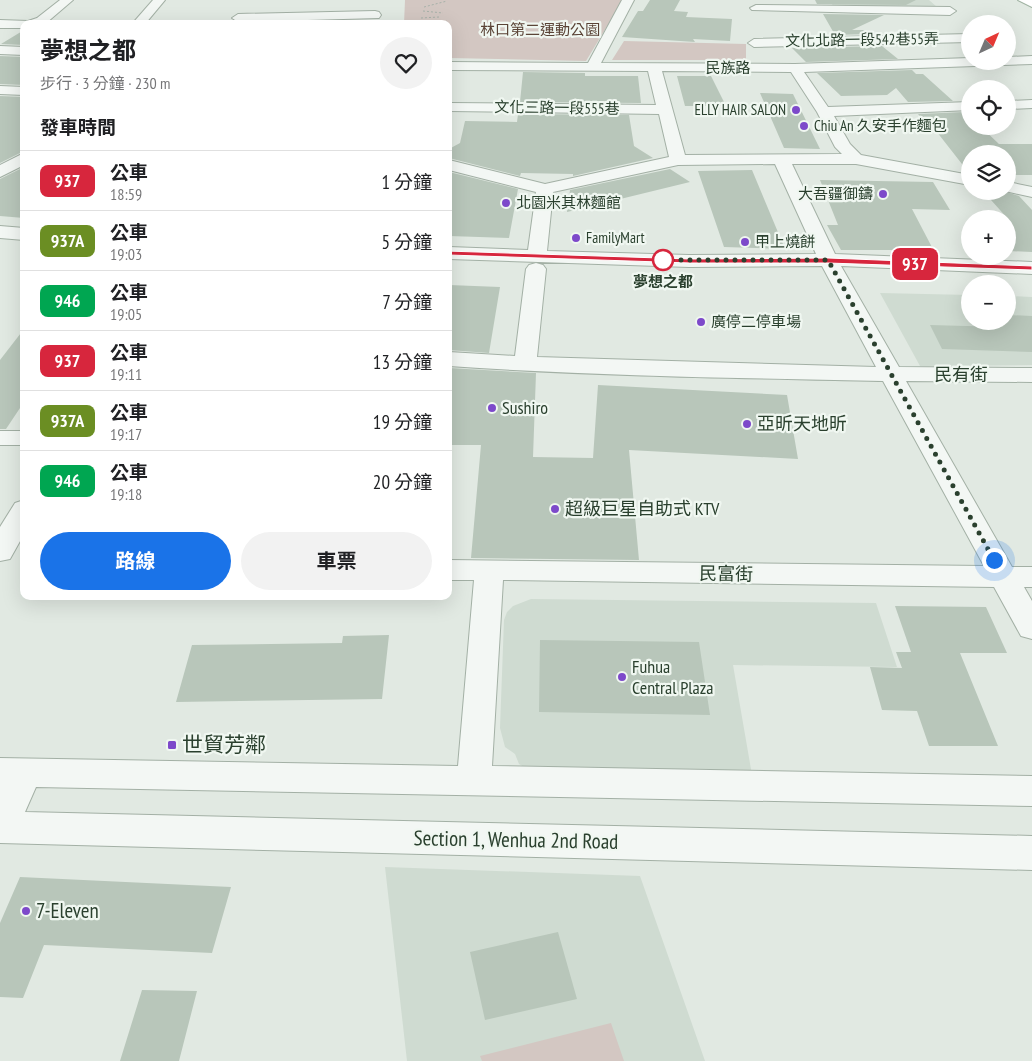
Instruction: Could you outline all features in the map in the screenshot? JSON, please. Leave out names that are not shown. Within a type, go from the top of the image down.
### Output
[{"type":"main road","points":[[1024,0],[1032,4]]},
{"type":"street","points":[[42,20],[67,0]]},
{"type":"street","points":[[142,20],[159,0]]},
{"type":"street","points":[[342,16],[346,0]]},
{"type":"street","points":[[592,67],[628,0]]},
{"type":"street","name":"文化北路一段542巷55弄","points":[[934,0],[961,19]]},
{"type":"street","points":[[237,20],[245,8]]},
{"type":"street","points":[[756,8],[950,11]]},
{"type":"street","points":[[257,20],[375,15]]},
{"type":"street","points":[[0,24],[20,24]]},
{"type":"street","name":"文化北路一段542巷55弄","points":[[757,68],[755,38],[961,38]]},
{"type":"street","points":[[0,50],[20,51]]},
{"type":"street","name":"民族路","points":[[1016,61],[1032,60]]},
{"type":"street","name":"民族路","points":[[452,66],[795,68],[961,62]]},
{"type":"street","points":[[654,68],[678,160]]},
{"type":"street","points":[[795,68],[824,112],[843,147],[856,159]]},
{"type":"street","points":[[1016,68],[1026,75]]},
{"type":"street","points":[[0,90],[20,91]]},
{"type":"street","points":[[1016,105],[1032,104]]},
{"type":"street","points":[[824,112],[961,106]]},
{"type":"street","name":"文化三路一段555巷","points":[[452,107],[665,110]]},
{"type":"street","points":[[0,157],[20,159]]},
{"type":"street","points":[[452,166],[545,189],[678,160],[782,161],[856,159],[961,178]]},
{"type":"street","points":[[0,172],[20,160]]},
{"type":"street","points":[[782,161],[833,269],[1032,628]]},
{"type":"street","points":[[525,364],[545,189]]},
{"type":"street","points":[[1016,189],[1032,192]]},
{"type":"street","points":[[0,232],[20,234]]},
{"type":"street","points":[[0,244],[20,245]]},
{"type":"street","points":[[452,253],[537,262]]},
{"type":"street","points":[[452,266],[537,262],[833,269],[1032,268]]},
{"type":"street","points":[[833,269],[1032,283]]},
{"type":"street","points":[[452,359],[525,364],[891,374]]},
{"type":"street","name":"民有街","points":[[891,374],[1032,375]]},
{"type":"street","points":[[0,438],[20,438]]},
{"type":"street","points":[[0,552],[20,516]]},
{"type":"street","name":"民富街","points":[[452,570],[1004,577]]},
{"type":"street","points":[[474,781],[489,571]]},
{"type":"street","points":[[1004,577],[1032,577]]},
{"type":"street","points":[[0,827],[13,772],[1032,791]]},
{"type":"street","name":"Section 1, Wenhua 2nd Road","points":[[0,827],[1032,853]]},
{"type":"path","points":[[424,7],[447,1]]},
{"type":"path","points":[[423,11],[442,13]]},
{"type":"path","points":[[421,18],[439,17]]},
{"type":"shaded area","points":[[829,0],[929,0],[937,7],[834,7]]},
{"type":"shaded area","points":[[880,293],[961,295],[961,330],[1016,330],[1016,296],[1032,297],[1032,365],[920,366]]},
{"type":"shaded area","name":"Fuhua Central Plaza","points":[[531,599],[876,603],[897,667],[733,665],[752,775],[529,770],[519,764],[515,754],[505,747],[500,728],[504,620],[507,612],[513,606]]},
{"type":"shaded area","points":[[385,867],[640,876],[705,1061],[407,1061]]},
{"type":"green space","name":"林口第二運動公園","points":[[405,0],[623,0],[586,61],[452,58],[452,20],[404,20]]},
{"type":"green space","points":[[624,41],[746,44],[746,60],[612,60]]},
{"type":"green space","points":[[611,1023],[624,1061],[482,1061],[480,1056]]},
{"type":"building","points":[[650,0],[680,0],[674,11],[688,12],[686,17],[732,19],[730,41],[693,39],[695,42],[622,37],[638,11],[643,11]]},
{"type":"building","points":[[815,0],[916,0],[906,5],[817,4]]},
{"type":"building","points":[[823,14],[884,15],[852,30],[863,30],[868,34],[835,35]]},
{"type":"building","points":[[20,32],[20,45],[1,44]]},
{"type":"building","points":[[882,46],[898,59],[806,62],[792,48]]},
{"type":"building","points":[[0,56],[20,57],[20,85],[0,84]]},
{"type":"building","points":[[912,70],[916,74],[923,74],[953,101],[908,102],[896,88],[887,95],[841,96],[817,73]]},
{"type":"building","points":[[523,72],[585,73],[585,76],[638,76],[641,103],[520,102]]},
{"type":"building","points":[[677,76],[711,76],[726,106],[685,106]]},
{"type":"building","points":[[760,93],[793,94],[820,149],[784,148]]},
{"type":"building","points":[[0,96],[20,97],[20,153],[0,163]]},
{"type":"building","points":[[961,112],[961,135],[990,135],[999,144],[1032,144],[1032,175],[1016,175],[1016,145],[961,145],[961,163],[933,127],[929,127],[918,114]]},
{"type":"building","points":[[518,114],[629,115],[634,146],[653,158],[573,176],[573,174],[521,173],[520,176],[452,159],[452,147],[460,143],[465,121],[517,122]]},
{"type":"building","points":[[20,169],[20,218],[0,216],[0,179]]},
{"type":"building","points":[[670,169],[690,182],[567,212],[570,190]]},
{"type":"building","points":[[752,170],[785,249],[724,247],[698,171]]},
{"type":"building","points":[[452,173],[518,189],[509,238],[452,236]]},
{"type":"building","points":[[820,180],[933,182],[950,210],[912,209],[935,253],[895,250],[841,250],[827,225],[838,225]]},
{"type":"building","points":[[1016,195],[1032,210],[1032,252],[1016,251],[1016,210],[1000,210],[991,200],[1016,200]]},
{"type":"building","points":[[452,285],[500,287],[489,353],[452,350]]},
{"type":"building","points":[[1016,315],[1032,316],[1032,352],[942,349],[930,325],[961,326],[961,330],[1016,330]]},
{"type":"building","points":[[20,334],[20,408],[6,429],[0,429],[0,360]]},
{"type":"building","points":[[452,368],[536,373],[533,457],[593,458],[598,385],[787,395],[798,459],[629,450],[639,560],[471,558],[481,445],[452,445]]},
{"type":"building","points":[[895,606],[986,607],[1007,653],[960,653],[998,746],[929,746],[917,711],[882,710],[870,667],[902,668],[896,652],[911,652]]},
{"type":"building","points":[[389,635],[382,699],[176,702],[192,645],[342,643],[343,636]]},
{"type":"building","name":"Fuhua Central Plaza","points":[[540,640],[699,642],[710,715],[539,712]]},
{"type":"building","points":[[20,877],[231,887],[212,953],[44,945],[23,998],[0,997],[0,923]]},
{"type":"building","points":[[558,932],[577,999],[485,1020],[470,952]]},
{"type":"building","points":[[142,990],[197,991],[179,1061],[120,1061]]},
{"type":"bus line","name":"937","points":[[452,253],[690,261],[828,260],[1032,268]]},
{"type":"place","name":"ELLY HAIR SALON","points":[[796,110]]},
{"type":"place","name":"Chiu An 久安手作麵包","points":[[804,126]]},
{"type":"place","name":"大吾疆御鑄","points":[[883,194]]},
{"type":"place","name":"北園米其林麵館","points":[[506,203]]},
{"type":"place","name":"FamilyMart","points":[[576,238]]},
{"type":"place","name":"甲上燒餅","points":[[745,242]]},
{"type":"place","name":"夢想之都","points":[[663,260]]},
{"type":"place","name":"廣停二停車場","points":[[701,322]]},
{"type":"place","name":"Sushiro","points":[[492,408]]},
{"type":"place","name":"亞昕天地昕","points":[[747,424]]},
{"type":"place","name":"超級巨星自助式 KTV","points":[[555,509]]},
{"type":"place","name":"Fuhua Central Plaza","points":[[622,677]]},
{"type":"place","name":"世貿芳鄰","points":[[172,745]]},
{"type":"place","name":"7-Eleven","points":[[26,911]]},
{"type":"route","points":[[663,260],[828,260],[994,560]]}]
